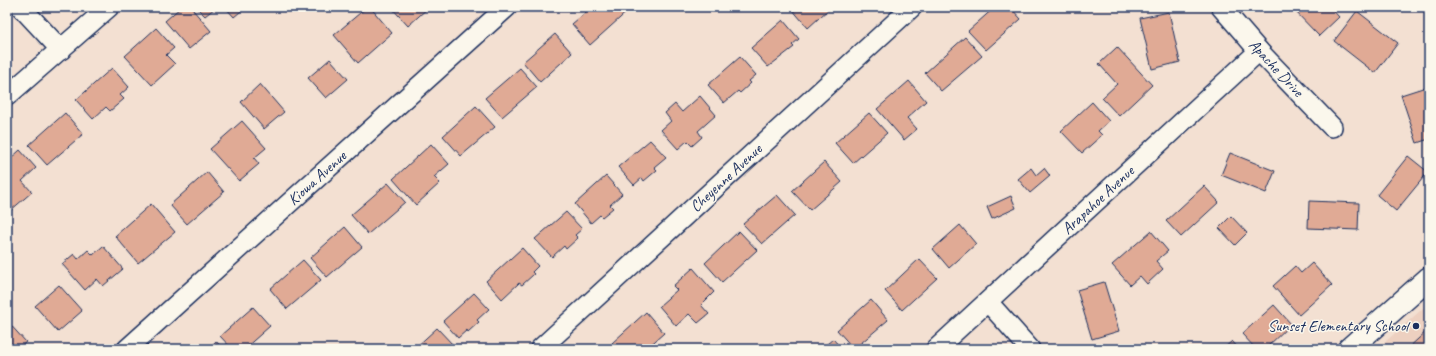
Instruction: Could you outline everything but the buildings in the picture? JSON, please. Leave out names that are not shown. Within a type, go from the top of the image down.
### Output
[{"type":"street","points":[[21,7],[61,50]]},
{"type":"street","points":[[7,96],[109,7]]},
{"type":"street","name":"Kiowa Avenue","points":[[127,349],[507,7]]},
{"type":"street","name":"Cheyenne Avenue","points":[[540,349],[912,7]]},
{"type":"street","name":"Apache Drive","points":[[1221,7],[1259,51],[1332,127]]},
{"type":"street","name":"Arapahoe Avenue","points":[[936,349],[1259,51]]},
{"type":"street","points":[[1349,349],[1429,278]]},
{"type":"street","points":[[988,302],[1030,349]]},
{"type":"shaded area","name":"Sunset Elementary School","points":[[1429,303],[1429,349],[1377,349]]},
{"type":"place","name":"Sunset Elementary School","points":[[1416,326]]}]
